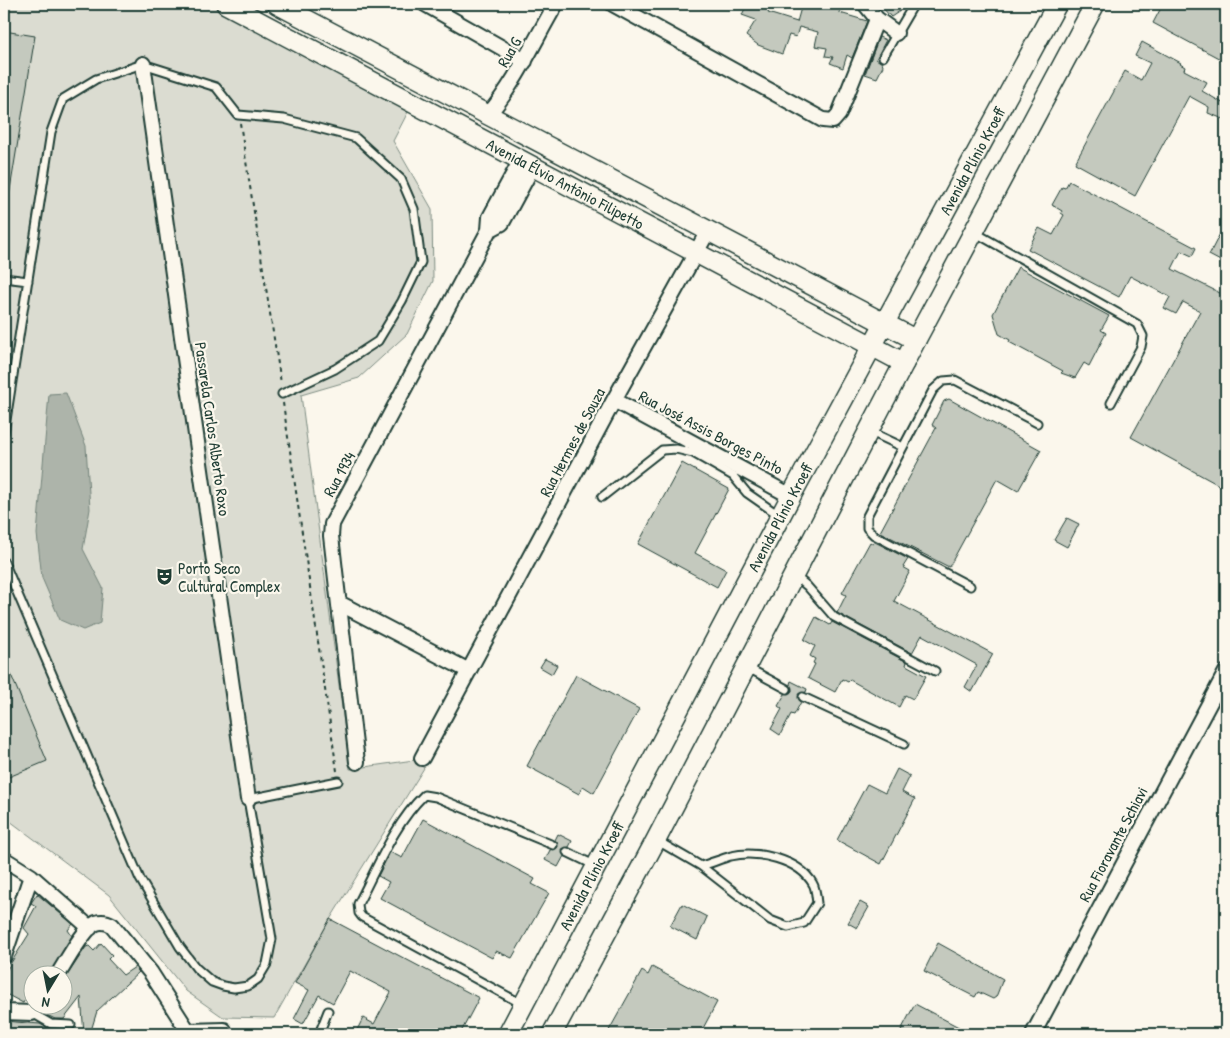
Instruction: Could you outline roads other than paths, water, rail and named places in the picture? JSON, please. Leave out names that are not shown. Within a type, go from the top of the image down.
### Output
[{"type":"main road","name":"Avenida Élvio Antônio Filipetto","points":[[226,4],[528,160],[696,253],[904,363]]},
{"type":"main road","name":"Avenida Élvio Antônio Filipetto","points":[[277,4],[916,340]]},
{"type":"main road","name":"Avenida Plínio Kroeff","points":[[508,1034],[780,516],[1058,4]]},
{"type":"main road","points":[[552,1034],[656,840],[916,340],[1095,4]]},
{"type":"main road","points":[[515,129],[524,137],[528,160],[542,151],[560,152]]},
{"type":"street","points":[[425,4],[525,61]]},
{"type":"street","points":[[613,4],[823,120],[833,121],[839,114],[877,20]]},
{"type":"street","points":[[865,4],[877,20],[896,33]]},
{"type":"street","name":"Rua G","points":[[488,114],[500,100],[525,61],[553,5]]},
{"type":"street","name":"Passarela Carlos Alberto Roxo","points":[[143,64],[248,798]]},
{"type":"street","name":"Rua 1934","points":[[357,762],[332,524],[489,230],[502,223],[528,160]]},
{"type":"street","name":"Rua Hermes de Souza","points":[[422,758],[614,400],[708,231]]},
{"type":"street","name":"Rua José Assis Borges Pinto","points":[[614,400],[791,496]]},
{"type":"street","points":[[339,603],[468,671]]},
{"type":"street","name":"Rua Fioravante Schiavi","points":[[1033,1034],[1226,672]]},
{"type":"street","points":[[4,859],[31,876],[95,925],[112,925],[151,973],[187,1032],[224,1030]]},
{"type":"street","points":[[4,956],[31,876]]},
{"type":"street","points":[[64,966],[95,925]]},
{"type":"street","points":[[4,1012],[22,1010]]},
{"type":"lane","points":[[883,58],[914,4]]},
{"type":"lane","points":[[4,433],[51,132],[63,99],[96,79],[143,64],[216,87],[238,115],[284,119],[356,138],[401,179],[414,209],[421,262],[402,301],[378,341],[335,369],[282,394]]},
{"type":"lane","points":[[974,232],[1137,324],[1143,336],[1141,347],[1111,403]]},
{"type":"lane","points":[[4,278],[28,281]]},
{"type":"lane","points":[[970,586],[874,535],[867,528],[867,516],[933,390],[944,381],[955,380],[1037,423]]},
{"type":"lane","points":[[869,431],[904,447]]},
{"type":"lane","points":[[602,497],[662,450],[676,449],[693,453],[733,476],[747,493],[780,516]]},
{"type":"lane","points":[[4,562],[140,878],[180,946],[196,968],[212,982],[234,988],[248,986],[258,979],[267,964],[272,939],[248,798],[338,781]]},
{"type":"lane","points":[[794,575],[807,586],[834,617],[935,671]]},
{"type":"lane","points":[[746,667],[787,689]]},
{"type":"lane","points":[[803,697],[904,744]]},
{"type":"lane","points":[[523,1005],[362,917],[359,913],[358,904],[408,814],[424,795],[436,797],[553,845]]},
{"type":"lane","points":[[656,840],[701,866],[770,920],[788,927],[804,923],[817,903],[814,885],[802,870],[770,856],[749,854],[731,856],[701,866]]},
{"type":"lane","points":[[567,852],[596,866]]},
{"type":"lane","points":[[319,1034],[328,1011]]},
{"type":"lane","points":[[42,1016],[51,1024],[71,1025]]},
{"type":"place","name":"Porto Seco Cultural Complex","points":[[164,577]]}]
